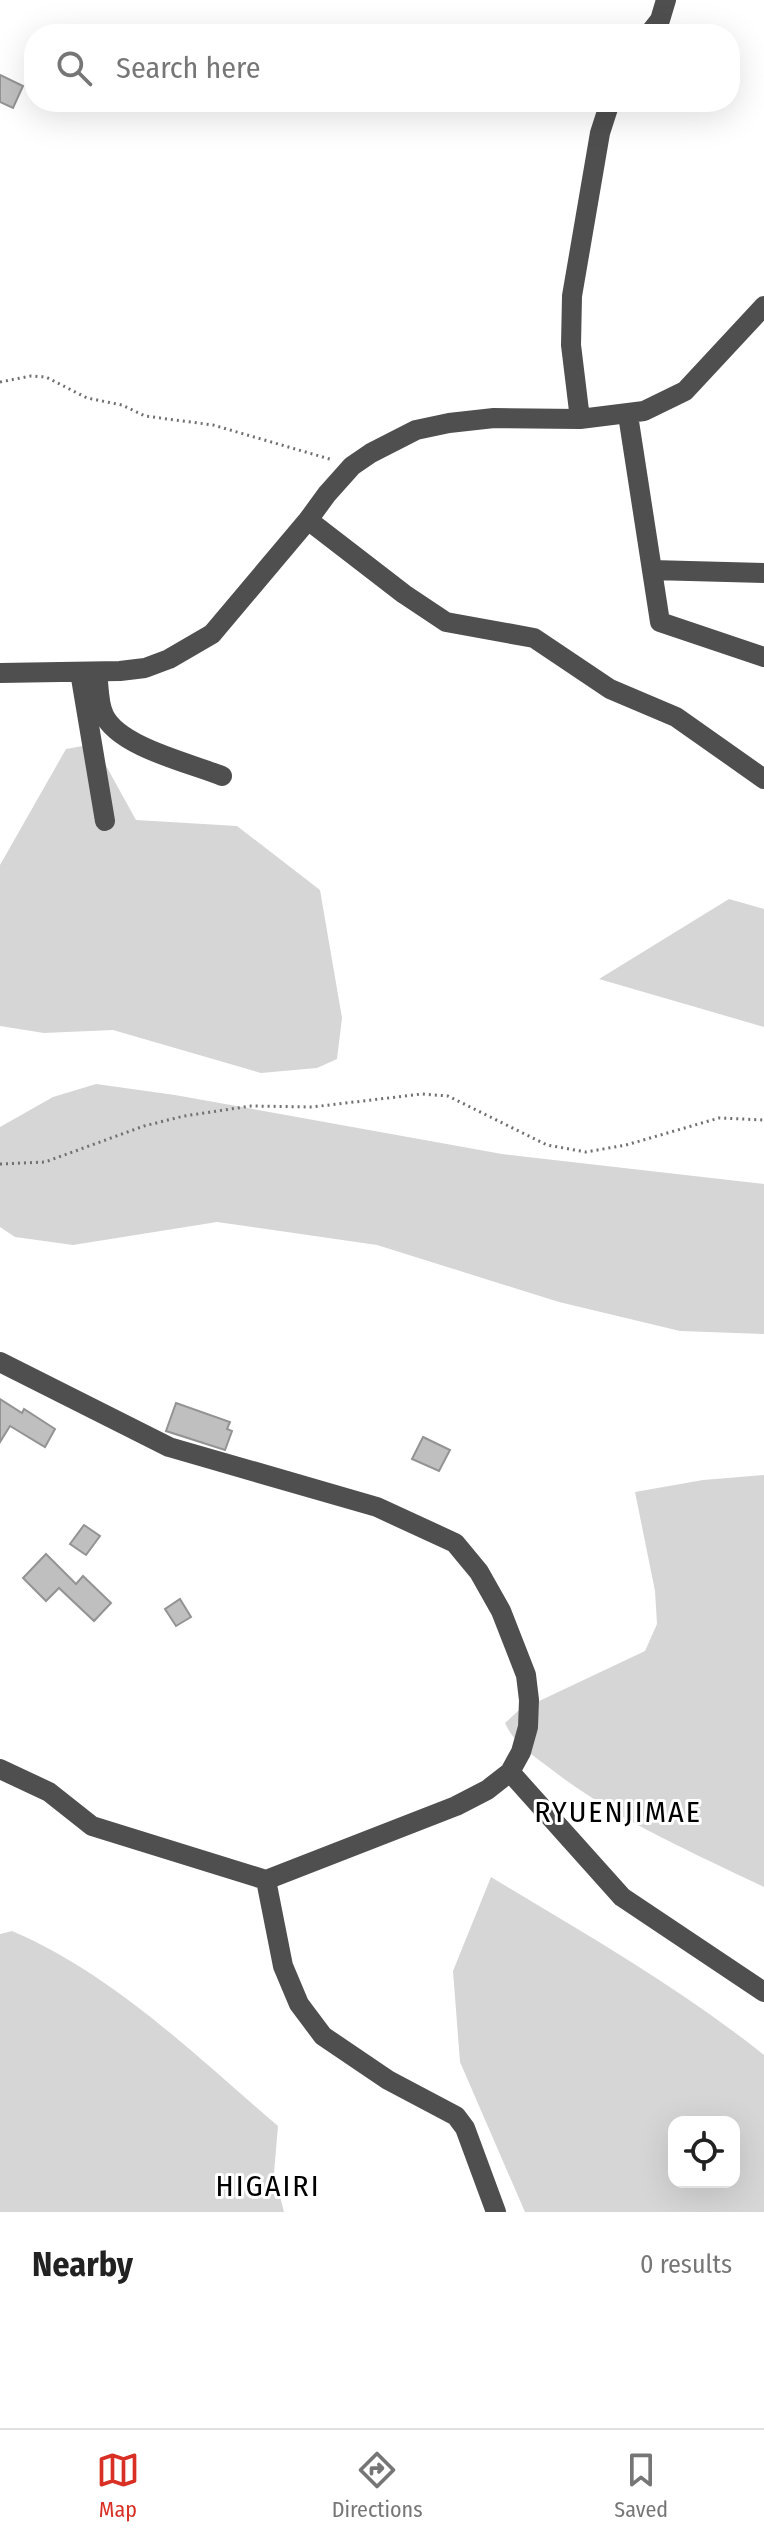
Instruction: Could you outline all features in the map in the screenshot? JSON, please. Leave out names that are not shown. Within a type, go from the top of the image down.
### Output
[{"type":"street","points":[[657,24],[666,0]]},
{"type":"street","points":[[580,419],[571,345],[572,296],[600,133],[607,112]]},
{"type":"street","points":[[0,673],[145,668],[169,659],[212,634],[352,466],[393,441],[416,430],[438,425],[494,418],[580,419],[628,415],[667,401],[685,391],[764,306]]},
{"type":"street","points":[[628,415],[660,622],[764,657]]},
{"type":"street","points":[[308,520],[404,594],[446,622],[534,638],[610,689],[676,717],[764,779]]},
{"type":"street","points":[[652,570],[764,573]]},
{"type":"street","points":[[89,672],[102,712],[112,728],[130,741],[222,776]]},
{"type":"street","points":[[89,672],[105,821]]},
{"type":"street","points":[[0,1362],[169,1447],[377,1507],[455,1543],[479,1572],[501,1611],[526,1675],[529,1700],[528,1727],[521,1752],[510,1772],[487,1790],[456,1806],[266,1880],[92,1826],[49,1792],[0,1769]]},
{"type":"street","points":[[510,1772],[622,1897],[764,1992]]},
{"type":"street","points":[[266,1880],[283,1966],[299,2004],[323,2036],[388,2080],[456,2116],[465,2128],[496,2212]]},
{"type":"path","points":[[0,382],[31,376],[46,377],[87,398],[122,405],[145,416],[213,425],[352,466]]},
{"type":"path","points":[[0,1164],[45,1162],[144,1126],[184,1116],[251,1106],[312,1107],[422,1094],[448,1096],[547,1145],[586,1152],[626,1145],[719,1118],[764,1120]]},
{"type":"shaded area","points":[[94,744],[136,820],[237,826],[320,890],[342,1018],[337,1059],[317,1068],[261,1073],[113,1030],[44,1033],[0,1026],[0,865],[66,749]]},
{"type":"shaded area","points":[[729,899],[764,909],[764,1027],[599,979]]},
{"type":"shaded area","points":[[96,1084],[175,1095],[502,1154],[764,1184],[764,1334],[680,1331],[559,1302],[377,1245],[217,1222],[73,1245],[15,1237],[0,1227],[0,1127],[53,1097]]},
{"type":"shaded area","points":[[764,1475],[764,1887],[598,1802],[529,1752],[505,1723],[518,1711],[645,1651],[657,1624],[655,1591],[635,1492],[703,1480]]},
{"type":"shaded area","points":[[491,1877],[665,1984],[764,2055],[764,2212],[525,2212],[460,2062],[453,1971]]},
{"type":"shaded area","points":[[12,1931],[49,1949],[119,1993],[184,2044],[278,2126],[274,2173],[284,2212],[0,2212],[0,1934]]},
{"type":"building","points":[[0,75],[23,86],[13,108],[0,102]]},
{"type":"building","points":[[0,1399],[22,1413],[24,1409],[55,1429],[45,1447],[10,1426],[0,1442]]},
{"type":"building","points":[[176,1403],[230,1422],[227,1429],[232,1431],[225,1450],[166,1431]]},
{"type":"building","points":[[423,1437],[450,1450],[439,1471],[412,1459]]},
{"type":"building","points":[[84,1525],[100,1536],[86,1555],[70,1544]]},
{"type":"building","points":[[46,1554],[76,1584],[83,1576],[111,1603],[94,1621],[59,1588],[46,1601],[23,1578]]},
{"type":"building","points":[[180,1599],[191,1617],[176,1626],[165,1609]]},
{"type":"district","name":"RYUENJIMAE","points":[[618,1812]]},
{"type":"district","name":"HIGAIRI","points":[[268,2186]]}]
